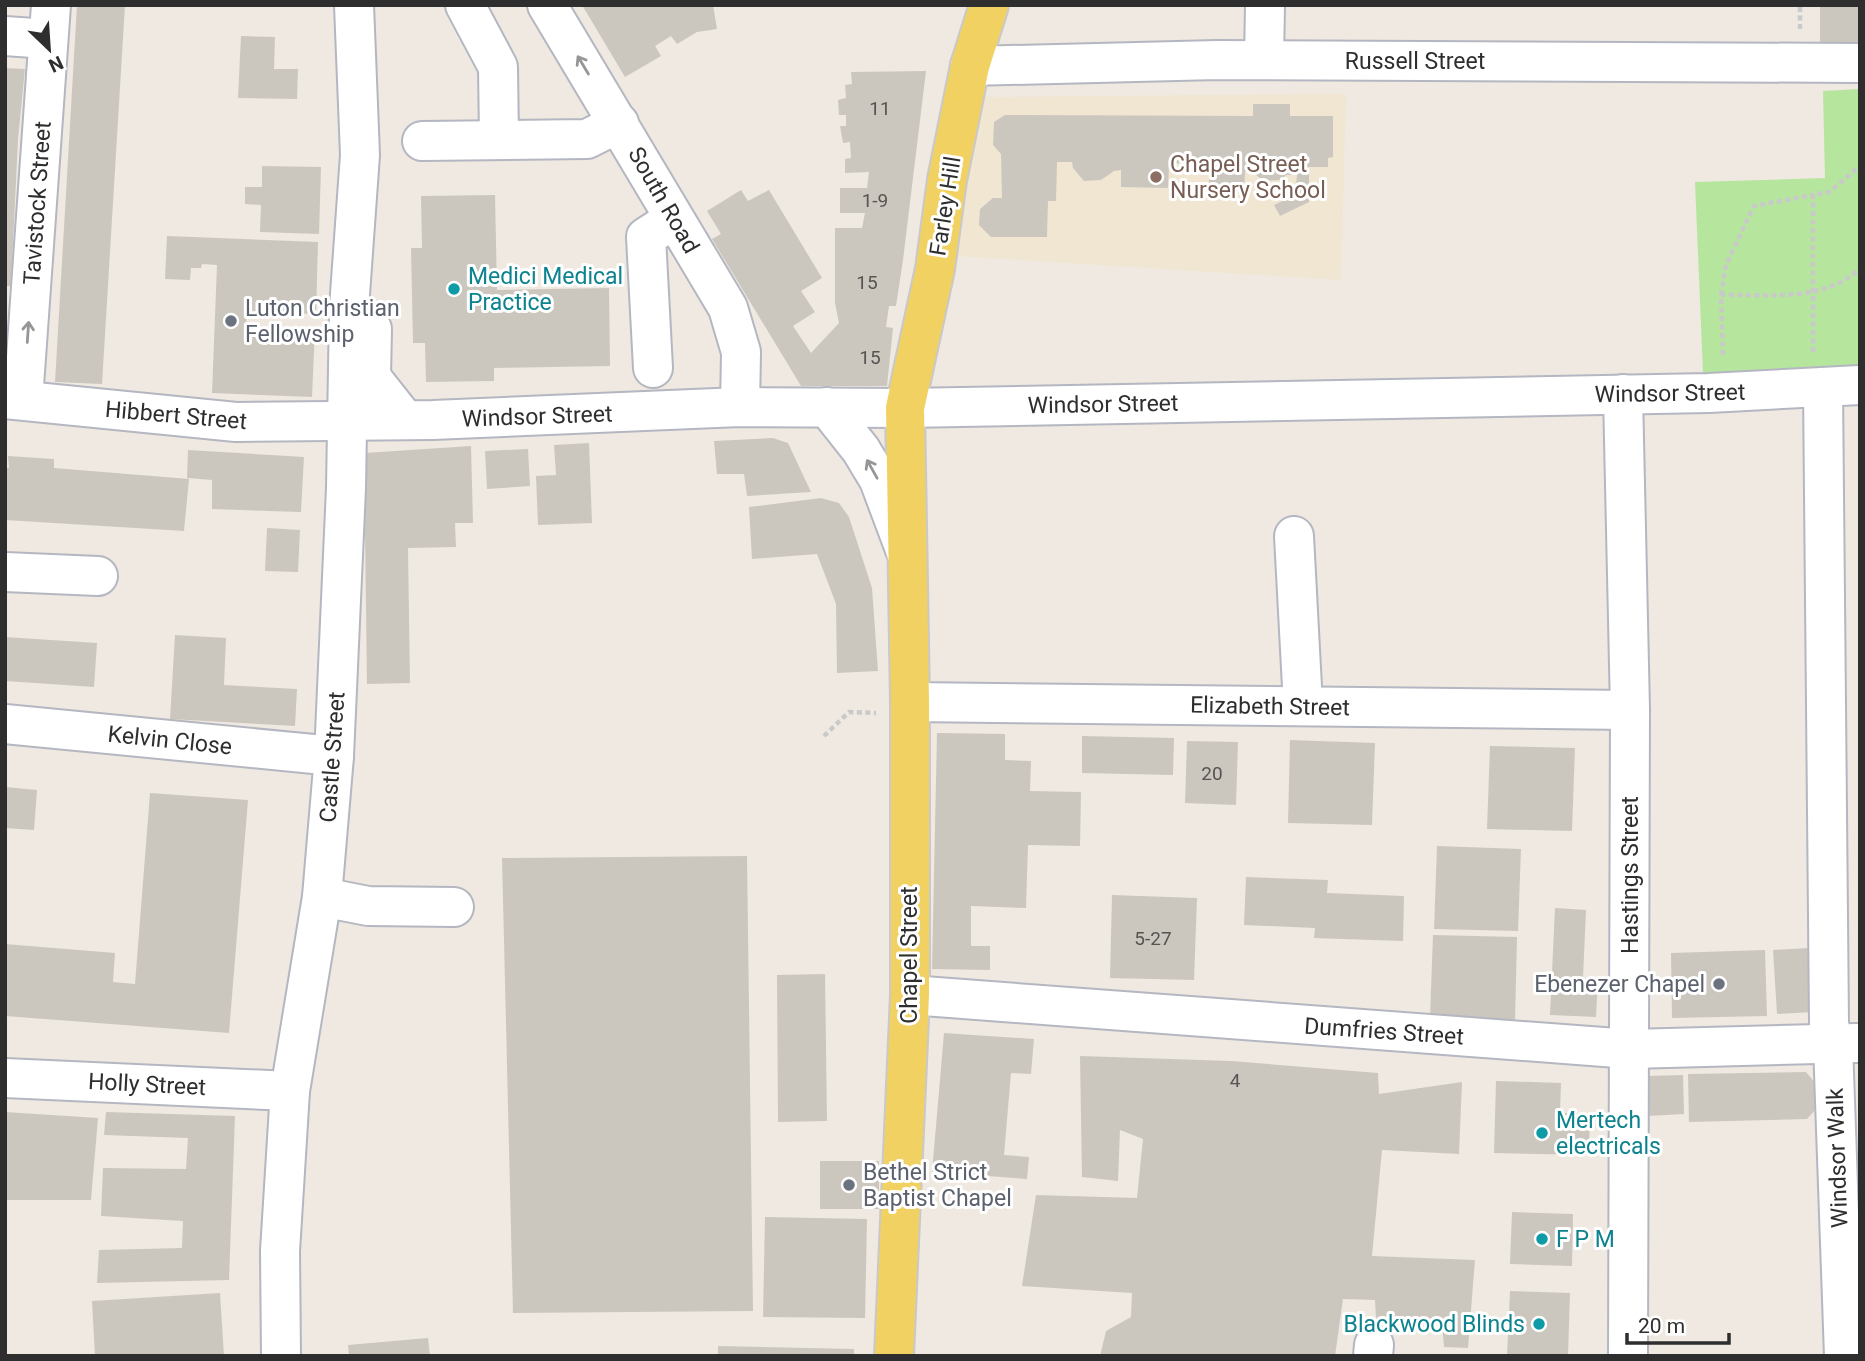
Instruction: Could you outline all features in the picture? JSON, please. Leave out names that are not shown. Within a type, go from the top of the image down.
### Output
[{"type":"main road","name":"Farley Hill","points":[[905,408],[935,270],[947,180],[970,66],[989,5]]},
{"type":"main road","name":"Chapel Street","points":[[894,1356],[910,995],[905,408]]},
{"type":"street","name":"Castle Street","points":[[281,1356],[280,1251],[290,1091],[322,897],[334,757],[349,308],[360,155],[354,5]]},
{"type":"street","points":[[465,5],[498,67],[499,139]]},
{"type":"street","name":"South Road","points":[[547,5],[728,308],[741,352],[740,407]]},
{"type":"street","points":[[1264,60],[1265,5]]},
{"type":"street","points":[[5,36],[50,22]]},
{"type":"street","name":"Tavistock Street","points":[[14,400],[50,22]]},
{"type":"street","name":"Russell Street","points":[[970,66],[1045,62],[1264,60],[1860,63]]},
{"type":"street","points":[[422,141],[587,139],[619,123]]},
{"type":"street","name":"Castle Street","points":[[360,155],[369,191],[373,259],[371,377],[405,420]]},
{"type":"street","points":[[653,368],[646,237],[674,219]]},
{"type":"street","name":"Windsor Street","points":[[347,420],[740,407],[905,408],[1724,392],[1832,387]]},
{"type":"street","name":"Windsor Walk","points":[[1832,387],[1829,1024],[1846,1043],[1844,1356]]},
{"type":"street","name":"Hastings Street","points":[[1623,394],[1630,710],[1628,1356]]},
{"type":"street","name":"Hibbert Street","points":[[14,400],[236,422],[347,420]]},
{"type":"street","name":"Chapel Street","points":[[827,407],[862,450],[879,480],[907,554]]},
{"type":"street","points":[[1294,536],[1303,706]]},
{"type":"street","points":[[5,572],[98,576]]},
{"type":"street","name":"Elizabeth Street","points":[[909,708],[1303,706],[1630,710]]},
{"type":"street","name":"Kelvin Close","points":[[5,724],[334,757]]},
{"type":"street","points":[[322,897],[368,906],[454,907]]},
{"type":"street","name":"Dumfries Street","points":[[910,995],[1630,1049],[1846,1043]]},
{"type":"street","name":"Holly Street","points":[[5,1078],[290,1091]]},
{"type":"path","points":[[1859,168],[1860,176]]},
{"type":"path","points":[[1724,392],[1721,295],[1726,265],[1754,206],[1829,192],[1859,168]]},
{"type":"path","points":[[1813,195],[1813,292],[1832,387]]},
{"type":"path","points":[[1721,295],[1813,292],[1835,285],[1852,276],[1860,268]]},
{"type":"path","points":[[824,736],[849,712],[909,708]]},
{"type":"shaded area","name":"Chapel Street Nursery School","points":[[1346,94],[1341,280],[956,256],[981,97]]},
{"type":"green space","points":[[1860,89],[1860,367],[1703,373],[1695,182],[1825,178],[1823,91]]},
{"type":"building","points":[[77,5],[125,5],[102,384],[55,382]]},
{"type":"building","points":[[582,5],[713,5],[717,29],[697,32],[677,44],[671,36],[655,46],[661,56],[625,77]]},
{"type":"building","points":[[1820,5],[1860,5],[1860,43],[1820,44]]},
{"type":"building","points":[[241,36],[275,37],[274,69],[298,69],[297,99],[238,98]]},
{"type":"building","points":[[5,68],[25,69],[18,139],[11,286],[5,286]]},
{"type":"building","points":[[926,71],[896,306],[889,306],[886,327],[893,328],[887,386],[801,386],[712,239],[721,234],[707,211],[741,190],[748,201],[769,190],[822,278],[801,291],[815,312],[793,326],[811,353],[839,323],[835,303],[835,228],[862,228],[865,213],[840,213],[840,188],[867,188],[869,172],[845,173],[845,159],[851,158],[850,142],[843,143],[840,126],[846,126],[846,115],[839,115],[838,100],[846,98],[845,85],[852,84],[851,72]]},
{"type":"building","points":[[1253,104],[1290,104],[1290,116],[1333,116],[1333,157],[1328,158],[1328,167],[1309,167],[1309,202],[1280,216],[1274,205],[1295,195],[1297,175],[1286,175],[1281,180],[1263,181],[1253,172],[1245,172],[1244,189],[1209,188],[1209,164],[1169,163],[1168,188],[1121,187],[1121,170],[1114,171],[1101,180],[1084,181],[1073,168],[1072,162],[1057,162],[1056,201],[1048,201],[1047,237],[991,237],[979,225],[980,209],[993,198],[1002,198],[1001,154],[993,145],[994,122],[1005,115],[1253,116]]},
{"type":"building","points":[[262,166],[321,167],[319,234],[260,232],[261,205],[245,204],[245,187],[262,187]]},
{"type":"building","name":"Medici Medical Practice","points":[[495,195],[497,290],[609,288],[610,366],[494,368],[494,381],[426,382],[425,343],[413,343],[411,248],[422,248],[421,196]]},
{"type":"building","name":"Luton Christian Fellowship","points":[[167,236],[318,242],[316,314],[247,312],[246,327],[315,329],[312,397],[212,393],[217,265],[202,264],[201,268],[191,268],[190,280],[165,279]]},
{"type":"building","points":[[773,438],[788,443],[811,492],[747,496],[744,474],[717,474],[714,441]]},
{"type":"building","points":[[589,443],[592,523],[538,525],[536,476],[556,475],[554,445]]},
{"type":"building","points":[[471,446],[473,523],[455,523],[456,547],[408,548],[410,683],[367,684],[364,453]]},
{"type":"building","points":[[528,449],[530,486],[487,489],[485,451]]},
{"type":"building","points":[[188,450],[304,457],[301,512],[212,509],[212,480],[187,478]]},
{"type":"building","points":[[8,456],[54,459],[54,468],[189,479],[184,531],[5,520],[5,468],[9,468]]},
{"type":"building","points":[[821,498],[839,503],[849,517],[872,588],[878,671],[837,673],[836,604],[817,554],[752,559],[749,507]]},
{"type":"building","points":[[267,528],[300,530],[298,572],[265,571]]},
{"type":"building","points":[[175,635],[226,638],[224,685],[297,689],[295,726],[170,719]]},
{"type":"building","points":[[5,637],[97,643],[94,687],[5,681]]},
{"type":"building","points":[[937,733],[1005,734],[1005,760],[1031,761],[1030,791],[1081,792],[1080,846],[1028,845],[1026,908],[971,906],[971,946],[990,946],[990,970],[932,969]]},
{"type":"building","points":[[1082,736],[1174,738],[1173,775],[1082,773]]},
{"type":"building","points":[[1290,740],[1375,743],[1372,825],[1288,823]]},
{"type":"building","points":[[1187,741],[1238,742],[1236,805],[1185,803]]},
{"type":"building","points":[[1490,746],[1575,748],[1572,831],[1487,829]]},
{"type":"building","points":[[5,787],[37,790],[34,830],[5,828]]},
{"type":"building","points":[[150,793],[248,800],[229,1033],[5,1016],[5,944],[115,953],[113,982],[135,984]]},
{"type":"building","points":[[1437,846],[1521,849],[1518,931],[1434,929]]},
{"type":"building","points":[[747,856],[753,1311],[513,1313],[502,858]]},
{"type":"building","points":[[1246,877],[1328,880],[1327,893],[1404,896],[1403,941],[1314,938],[1315,928],[1244,925]]},
{"type":"building","points":[[1112,895],[1197,898],[1194,980],[1110,978]]},
{"type":"building","points":[[1555,908],[1586,910],[1583,978],[1598,978],[1596,1017],[1550,1015]]},
{"type":"building","points":[[1433,935],[1517,937],[1515,1020],[1430,1017]]},
{"type":"building","points":[[1809,948],[1813,1012],[1777,1014],[1773,950]]},
{"type":"building","name":"Ebenezer Chapel","points":[[1765,950],[1767,1016],[1672,1018],[1671,953]]},
{"type":"building","points":[[825,974],[827,1121],[778,1122],[777,975]]},
{"type":"building","points":[[944,1033],[1034,1039],[1031,1074],[1011,1073],[1004,1155],[1029,1157],[1027,1179],[932,1172]]},
{"type":"building","points":[[1080,1056],[1231,1061],[1378,1073],[1379,1094],[1462,1082],[1459,1154],[1382,1150],[1372,1256],[1475,1260],[1468,1348],[1444,1347],[1442,1323],[1376,1319],[1375,1300],[1343,1299],[1335,1356],[1100,1356],[1106,1331],[1131,1317],[1132,1293],[1022,1286],[1036,1195],[1137,1198],[1143,1139],[1120,1130],[1118,1181],[1082,1177]]},
{"type":"building","points":[[1806,1072],[1816,1084],[1817,1108],[1807,1119],[1689,1122],[1688,1074]]},
{"type":"building","points":[[1683,1075],[1684,1114],[1648,1116],[1646,1076]]},
{"type":"building","name":"Mertech electricals","points":[[1496,1081],[1561,1083],[1560,1113],[1590,1113],[1589,1155],[1494,1153]]},
{"type":"building","points":[[5,1112],[98,1118],[91,1200],[5,1200]]},
{"type":"building","points":[[106,1112],[235,1116],[229,1280],[97,1283],[99,1250],[182,1248],[183,1221],[101,1216],[103,1168],[186,1169],[188,1138],[104,1135]]},
{"type":"building","name":"Bethel Strict Baptist Chapel","points":[[820,1161],[879,1161],[879,1209],[820,1209]]},
{"type":"building","name":"F P M","points":[[1512,1212],[1573,1214],[1572,1266],[1510,1264]]},
{"type":"building","points":[[765,1217],[867,1219],[865,1318],[763,1317]]},
{"type":"building","name":"Blackwood Blinds","points":[[1510,1291],[1570,1293],[1568,1356],[1507,1356]]},
{"type":"building","points":[[220,1293],[224,1356],[95,1356],[92,1301]]},
{"type":"building","points":[[428,1338],[430,1356],[349,1356],[348,1345]]},
{"type":"building","points":[[718,1346],[854,1349],[854,1356],[718,1356]]},
{"type":"place","name":"Chapel Street Nursery School","points":[[1156,177]]},
{"type":"place","name":"Medici Medical Practice","points":[[454,289]]},
{"type":"place","name":"Luton Christian Fellowship","points":[[231,321]]},
{"type":"place","name":"Ebenezer Chapel","points":[[1719,984]]},
{"type":"place","name":"Mertech electricals","points":[[1542,1133]]},
{"type":"place","name":"Bethel Strict Baptist Chapel","points":[[849,1185]]},
{"type":"place","name":"F P M","points":[[1542,1239]]},
{"type":"place","name":"Blackwood Blinds","points":[[1539,1324]]}]
